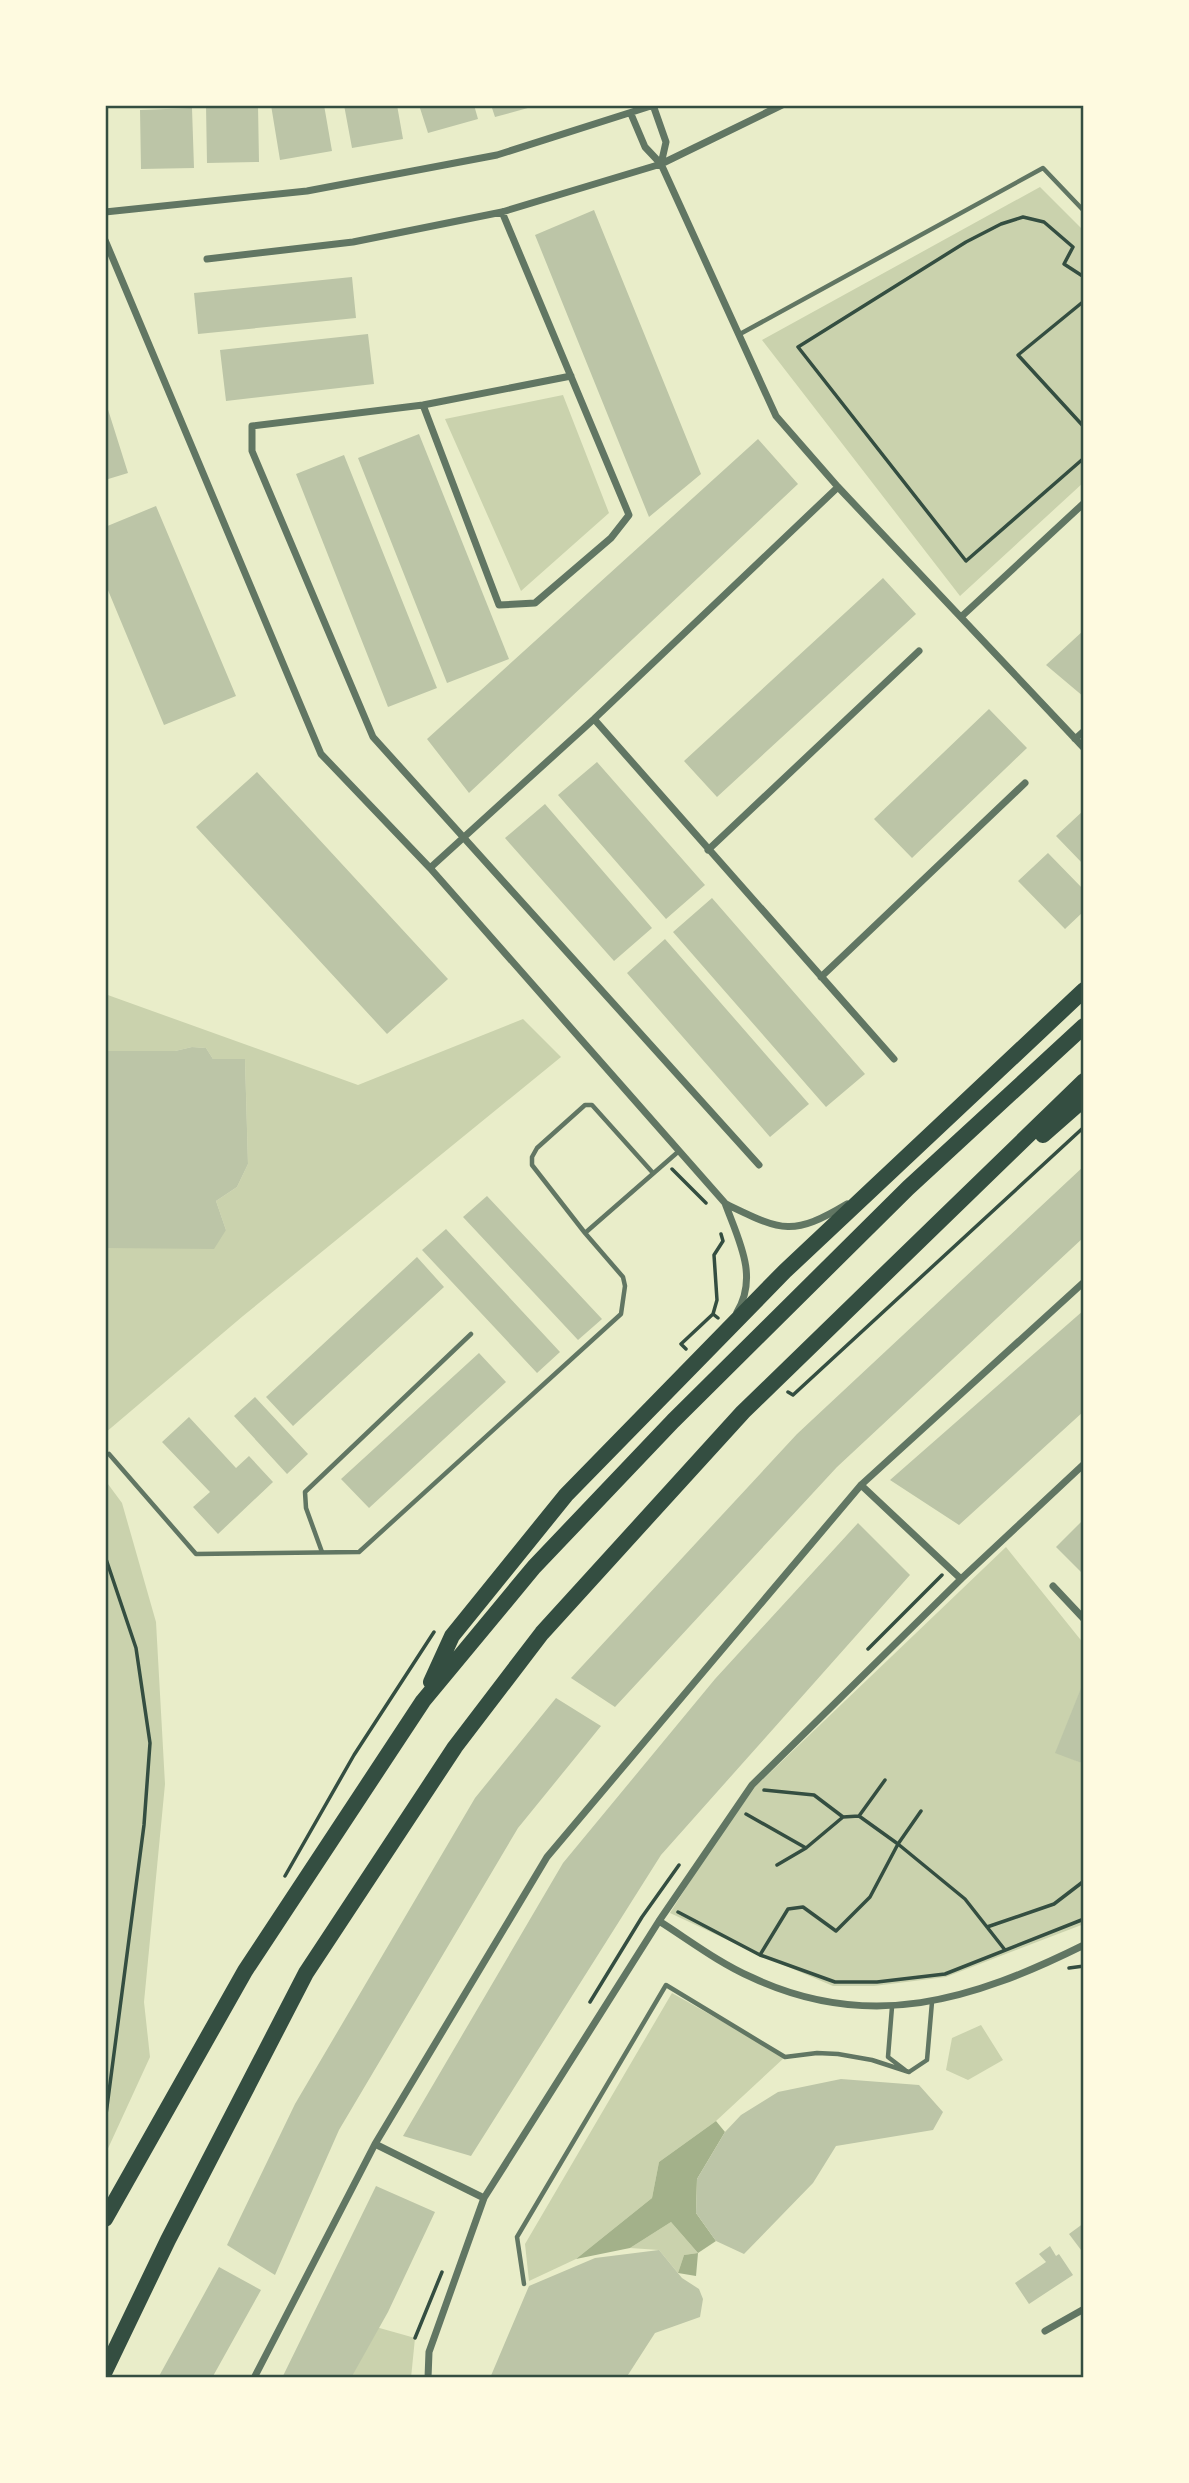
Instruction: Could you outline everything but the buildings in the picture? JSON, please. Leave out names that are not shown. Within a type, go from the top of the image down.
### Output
[{"type":"highway","points":[[423,1701],[452,1636],[566,1495],[785,1271],[1084,990]]},
{"type":"highway","points":[[105,2219],[245,1971],[423,1701],[534,1567],[673,1421],[908,1188],[1084,1026]]},
{"type":"highway","points":[[105,2371],[168,2240],[306,1973],[455,1746],[542,1633],[743,1412],[1084,1081]]},
{"type":"highway","points":[[865,1292],[1084,1099]]},
{"type":"street","points":[[105,212],[307,191],[497,155],[654,105],[666,142],[661,164]]},
{"type":"street","points":[[207,259],[353,242],[502,212],[661,164],[782,105]]},
{"type":"street","points":[[631,114],[645,147],[661,164],[776,416],[838,487],[1084,748]]},
{"type":"street","points":[[423,405],[499,605],[535,603],[611,538],[629,515],[502,212]]},
{"type":"street","points":[[105,240],[321,754],[430,869],[725,1203],[748,1272],[747,1289],[740,1307],[721,1336]]},
{"type":"street","points":[[571,376],[423,405],[252,426],[252,451],[373,737],[759,1165]]},
{"type":"street","points":[[430,869],[594,719],[838,487]]},
{"type":"street","points":[[961,617],[1084,503]]},
{"type":"street","points":[[708,850],[919,651]]},
{"type":"street","points":[[594,719],[894,1059]]},
{"type":"street","points":[[1075,739],[1084,731]]},
{"type":"street","points":[[821,977],[1025,783]]},
{"type":"street","points":[[725,1203],[775,1225],[793,1228],[834,1212],[870,1190]]},
{"type":"street","points":[[254,2378],[375,2144],[547,1857],[861,1485],[1084,1282]]},
{"type":"street","points":[[428,2378],[429,2352],[484,2198],[659,1921],[752,1785],[961,1579],[1084,1464]]},
{"type":"street","points":[[861,1485],[961,1579]]},
{"type":"street","points":[[1053,1586],[1084,1619]]},
{"type":"street","points":[[659,1921],[748,1976],[784,1992],[819,2002],[892,2007],[932,2002],[1032,1971],[1084,1945]]},
{"type":"street","points":[[375,2144],[484,2198]]},
{"type":"street","points":[[1045,2331],[1084,2309]]},
{"type":"lane","points":[[740,334],[1043,168],[1084,211]]},
{"type":"lane","points":[[108,1454],[196,1553],[359,1552],[621,1314],[625,1286],[623,1277],[532,1165],[532,1157],[537,1148],[585,1105],[592,1105],[653,1173]]},
{"type":"lane","points":[[585,1233],[679,1150]]},
{"type":"lane","points":[[323,1552],[306,1508],[305,1492],[471,1334]]},
{"type":"lane","points":[[524,2284],[517,2237],[666,1985],[785,2057],[817,2053],[838,2054],[872,2060],[909,2072]]},
{"type":"lane","points":[[909,2072],[927,2060],[932,2002]]},
{"type":"lane","points":[[892,2007],[888,2057],[909,2072]]},
{"type":"path","points":[[1084,277],[1064,264],[1073,247],[1044,222],[1023,217],[1001,224],[966,242],[798,347],[966,561],[1084,458]]},
{"type":"path","points":[[1084,301],[1018,355],[1084,427]]},
{"type":"path","points":[[789,1391],[793,1395],[1084,1127]]},
{"type":"path","points":[[665,1163],[708,1205]]},
{"type":"path","points":[[720,1227],[723,1241]]},
{"type":"path","points":[[681,1344],[713,1314]]},
{"type":"path","points":[[105,1556],[136,1648],[150,1743],[144,1825],[105,2122]]},
{"type":"path","points":[[768,1780],[758,1789],[814,1795],[843,1817]]},
{"type":"path","points":[[859,1816],[885,1780]]},
{"type":"path","points":[[741,1811],[806,1847]]},
{"type":"path","points":[[760,1955],[788,1909],[803,1907],[836,1931],[870,1897],[898,1844],[921,1811]]},
{"type":"path","points":[[777,1865],[806,1847],[843,1817],[859,1816],[965,1899],[1005,1950]]},
{"type":"path","points":[[987,1927],[1054,1904],[1084,1881]]},
{"type":"path","points":[[676,1910],[760,1955],[835,1982],[877,1982],[945,1974],[1084,1919]]},
{"type":"shaded area","points":[[1040,187],[1084,231],[1084,482],[960,596],[762,340]]},
{"type":"shaded area","points":[[563,395],[609,513],[521,591],[445,419]]},
{"type":"shaded area","points":[[105,994],[358,1085],[523,1019],[561,1057],[243,1316],[105,1433],[105,1248],[226,1230],[216,1201],[237,1187],[248,1164],[245,1059],[213,1059],[206,1048],[192,1047],[175,1051],[105,1051]]},
{"type":"shaded area","points":[[105,1480],[122,1503],[156,1622],[165,1784],[144,2002],[150,2057],[105,2155]]},
{"type":"shaded area","points":[[1006,1547],[1084,1644],[1084,1686],[1056,1752],[1084,1764],[1084,1924],[946,1977],[874,1986],[833,1986],[670,1913],[755,1787]]},
{"type":"shaded area","points":[[672,1993],[785,2057],[716,2121],[659,2162],[652,2198],[576,2259],[529,2281],[525,2244]]},
{"type":"shaded area","points":[[981,2025],[1003,2060],[968,2080],[946,2070],[952,2038]]},
{"type":"shaded area","points":[[716,2121],[725,2132],[697,2179],[696,2213],[716,2241],[698,2253],[671,2222],[630,2248],[576,2259],[652,2198],[659,2162]]},
{"type":"shaded area","points":[[671,2222],[698,2253],[684,2255],[678,2273],[659,2250],[630,2248]]},
{"type":"shaded area","points":[[698,2253],[696,2276],[678,2273],[684,2255]]},
{"type":"shaded area","points":[[376,2327],[415,2338],[411,2378],[350,2378]]}]
